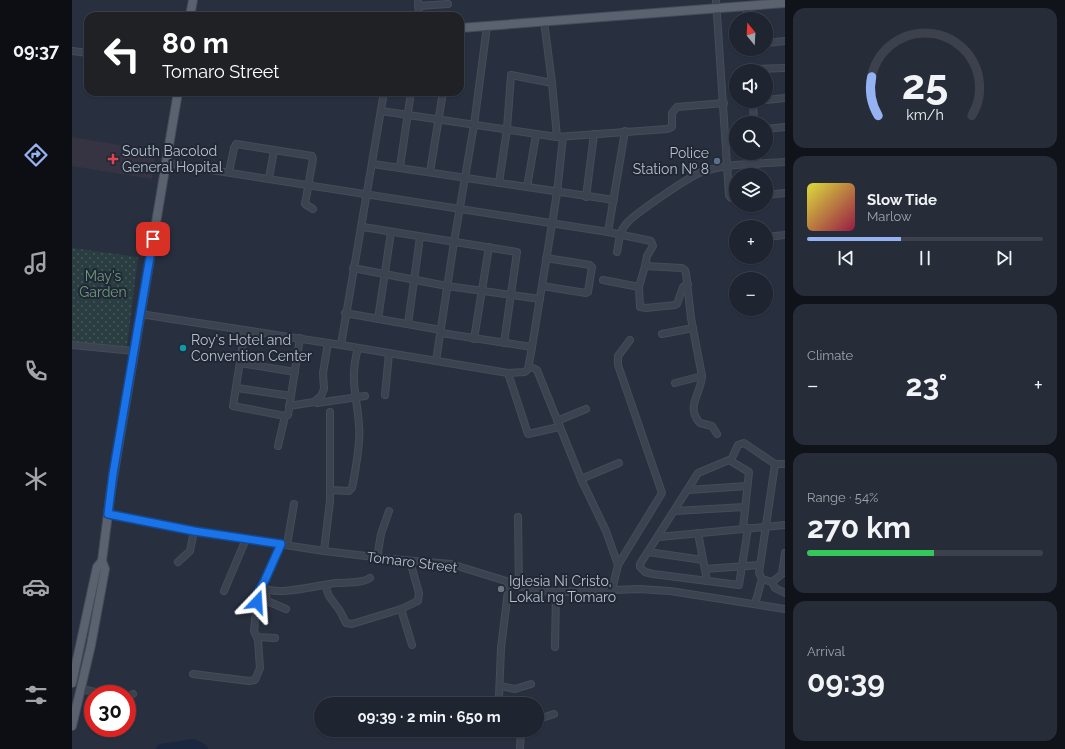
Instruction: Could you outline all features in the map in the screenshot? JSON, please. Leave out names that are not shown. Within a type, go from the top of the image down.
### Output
[{"type":"main road","points":[[191,12],[193,0]]},
{"type":"main road","points":[[464,28],[716,4],[746,6],[785,3]]},
{"type":"main road","points":[[72,726],[105,569],[102,561],[111,490],[177,96]]},
{"type":"main road","points":[[72,683],[97,567],[102,561]]},
{"type":"street","points":[[418,3],[448,4]]},
{"type":"street","points":[[716,4],[724,103],[729,195]]},
{"type":"street","points":[[746,6],[747,12]]},
{"type":"street","points":[[140,314],[300,338],[508,373],[525,372],[529,366],[552,224],[560,137],[544,21]]},
{"type":"street","points":[[436,361],[474,124],[487,26]]},
{"type":"street","points":[[773,42],[785,41]]},
{"type":"street","points":[[72,51],[84,52]]},
{"type":"street","points":[[773,68],[785,68]]},
{"type":"street","points":[[499,183],[507,129],[511,75],[552,83]]},
{"type":"street","points":[[342,345],[353,268],[368,195],[383,96]]},
{"type":"street","points":[[400,167],[410,96]]},
{"type":"street","points":[[430,172],[442,96]]},
{"type":"street","points":[[773,99],[785,98]]},
{"type":"street","points":[[381,111],[507,129],[536,135],[560,137],[670,128],[673,124],[673,111],[677,107],[724,103]]},
{"type":"street","points":[[773,128],[785,127]]},
{"type":"street","points":[[608,232],[625,131]]},
{"type":"street","points":[[586,196],[594,134]]},
{"type":"street","points":[[527,187],[536,135]]},
{"type":"street","points":[[229,172],[235,145],[313,157],[305,204],[313,208]]},
{"type":"street","points":[[269,178],[274,151]]},
{"type":"street","points":[[758,160],[758,164]]},
{"type":"street","points":[[617,252],[619,234],[626,223],[673,189],[701,172],[728,166],[785,162]]},
{"type":"street","points":[[166,163],[308,184],[459,210],[619,234],[653,242],[653,246],[647,256],[640,287],[640,306],[646,308],[675,305],[677,304],[683,287],[688,284]]},
{"type":"street","points":[[373,164],[465,177],[556,193],[614,200]]},
{"type":"street","points":[[773,194],[785,193]]},
{"type":"street","points":[[362,227],[516,252],[504,343]]},
{"type":"street","points":[[378,319],[391,232]]},
{"type":"street","points":[[773,236],[785,235]]},
{"type":"street","points":[[408,324],[420,237]]},
{"type":"street","points":[[474,339],[489,248]]},
{"type":"street","points":[[542,286],[586,293],[590,282],[592,267],[590,265],[546,258]]},
{"type":"street","points":[[645,266],[682,268],[685,270],[693,328],[702,376],[702,384],[695,399],[693,411],[700,423],[712,426],[717,434]]},
{"type":"street","points":[[353,268],[447,286],[540,299]]},
{"type":"street","points":[[604,280],[640,287]]},
{"type":"street","points":[[346,314],[408,324],[474,339],[532,348]]},
{"type":"street","points":[[662,334],[693,328]]},
{"type":"street","points":[[245,330],[233,406],[285,416]]},
{"type":"street","points":[[278,446],[285,416],[288,415],[300,338]]},
{"type":"street","points":[[612,590],[618,565],[662,493],[618,365],[618,356],[630,340]]},
{"type":"street","points":[[314,402],[321,396],[324,389],[323,373],[328,343]]},
{"type":"street","points":[[72,345],[134,351]]},
{"type":"street","points":[[331,490],[346,492],[352,488],[360,426],[354,398],[353,375],[358,348]]},
{"type":"street","points":[[385,395],[389,353]]},
{"type":"street","points":[[240,363],[294,372]]},
{"type":"street","points":[[529,366],[537,370],[581,479],[606,531],[618,565]]},
{"type":"street","points":[[508,373],[528,434],[558,424],[586,409]]},
{"type":"street","points":[[675,383],[702,376]]},
{"type":"street","points":[[237,388],[291,396]]},
{"type":"street","points":[[289,406],[365,396]]},
{"type":"street","points":[[324,551],[331,490],[330,412]]},
{"type":"street","points":[[731,460],[748,470],[743,565],[739,585],[645,572],[640,567],[640,564],[698,473],[731,460],[738,445],[744,443],[775,464],[785,464]]},
{"type":"street","points":[[581,479],[619,463]]},
{"type":"street","points":[[775,464],[759,576],[762,579],[772,582],[775,588],[785,592]]},
{"type":"street","points":[[688,490],[747,486]]},
{"type":"street","points":[[193,674],[253,681],[260,668],[257,638],[254,627],[258,592],[263,588],[284,544],[294,504]]},
{"type":"street","points":[[675,511],[745,507]]},
{"type":"street","points":[[377,558],[381,534],[389,511]]},
{"type":"street","name":"Tomaro Street","points":[[108,514],[194,531],[324,551],[377,558],[451,564],[519,587],[538,591],[670,591],[785,609]]},
{"type":"street","points":[[518,517],[519,587]]},
{"type":"street","points":[[659,536],[698,534],[785,525]]},
{"type":"street","points":[[178,562],[190,551],[194,531]]},
{"type":"street","points":[[698,534],[706,581]]},
{"type":"street","points":[[224,591],[246,539]]},
{"type":"street","points":[[648,552],[703,560]]},
{"type":"street","points":[[772,582],[782,574],[785,553]]},
{"type":"street","points":[[326,585],[329,596],[340,611],[346,623],[349,624],[401,609],[418,600],[419,593],[410,561]]},
{"type":"street","points":[[705,569],[743,565],[760,565]]},
{"type":"street","points":[[263,588],[291,590],[365,581],[370,578]]},
{"type":"street","points":[[756,604],[762,579]]},
{"type":"street","points":[[501,697],[501,648],[509,583]]},
{"type":"street","points":[[263,588],[267,601],[286,609]]},
{"type":"street","points":[[555,647],[556,592]]},
{"type":"street","points":[[401,609],[412,645]]},
{"type":"street","points":[[257,638],[275,638]]},
{"type":"street","points":[[500,686],[515,689],[531,684]]},
{"type":"street","points":[[544,717],[554,714]]},
{"type":"street","points":[[520,749],[521,737]]},
{"type":"shaded area","name":"South Bacolod General Hopital","points":[[72,137],[156,151],[152,179],[72,166]]},
{"type":"green space","name":"May's Garden","points":[[72,248],[138,257],[127,346],[72,342]]},
{"type":"waterway","points":[[161,749],[193,744],[203,749]]},
{"type":"place","name":"South Bacolod General Hopital","points":[[113,159]]},
{"type":"place","name":"Police Station № 8","points":[[717,161]]},
{"type":"place","name":"Roy's Hotel and Convention Center","points":[[183,348]]},
{"type":"place","name":"Iglesia Ni Cristo, Lokal ng Tomaro","points":[[501,589]]},
{"type":"route","points":[[153,239],[113,474],[108,514],[194,531],[281,544],[262,587],[259,588],[257,602]]}]
